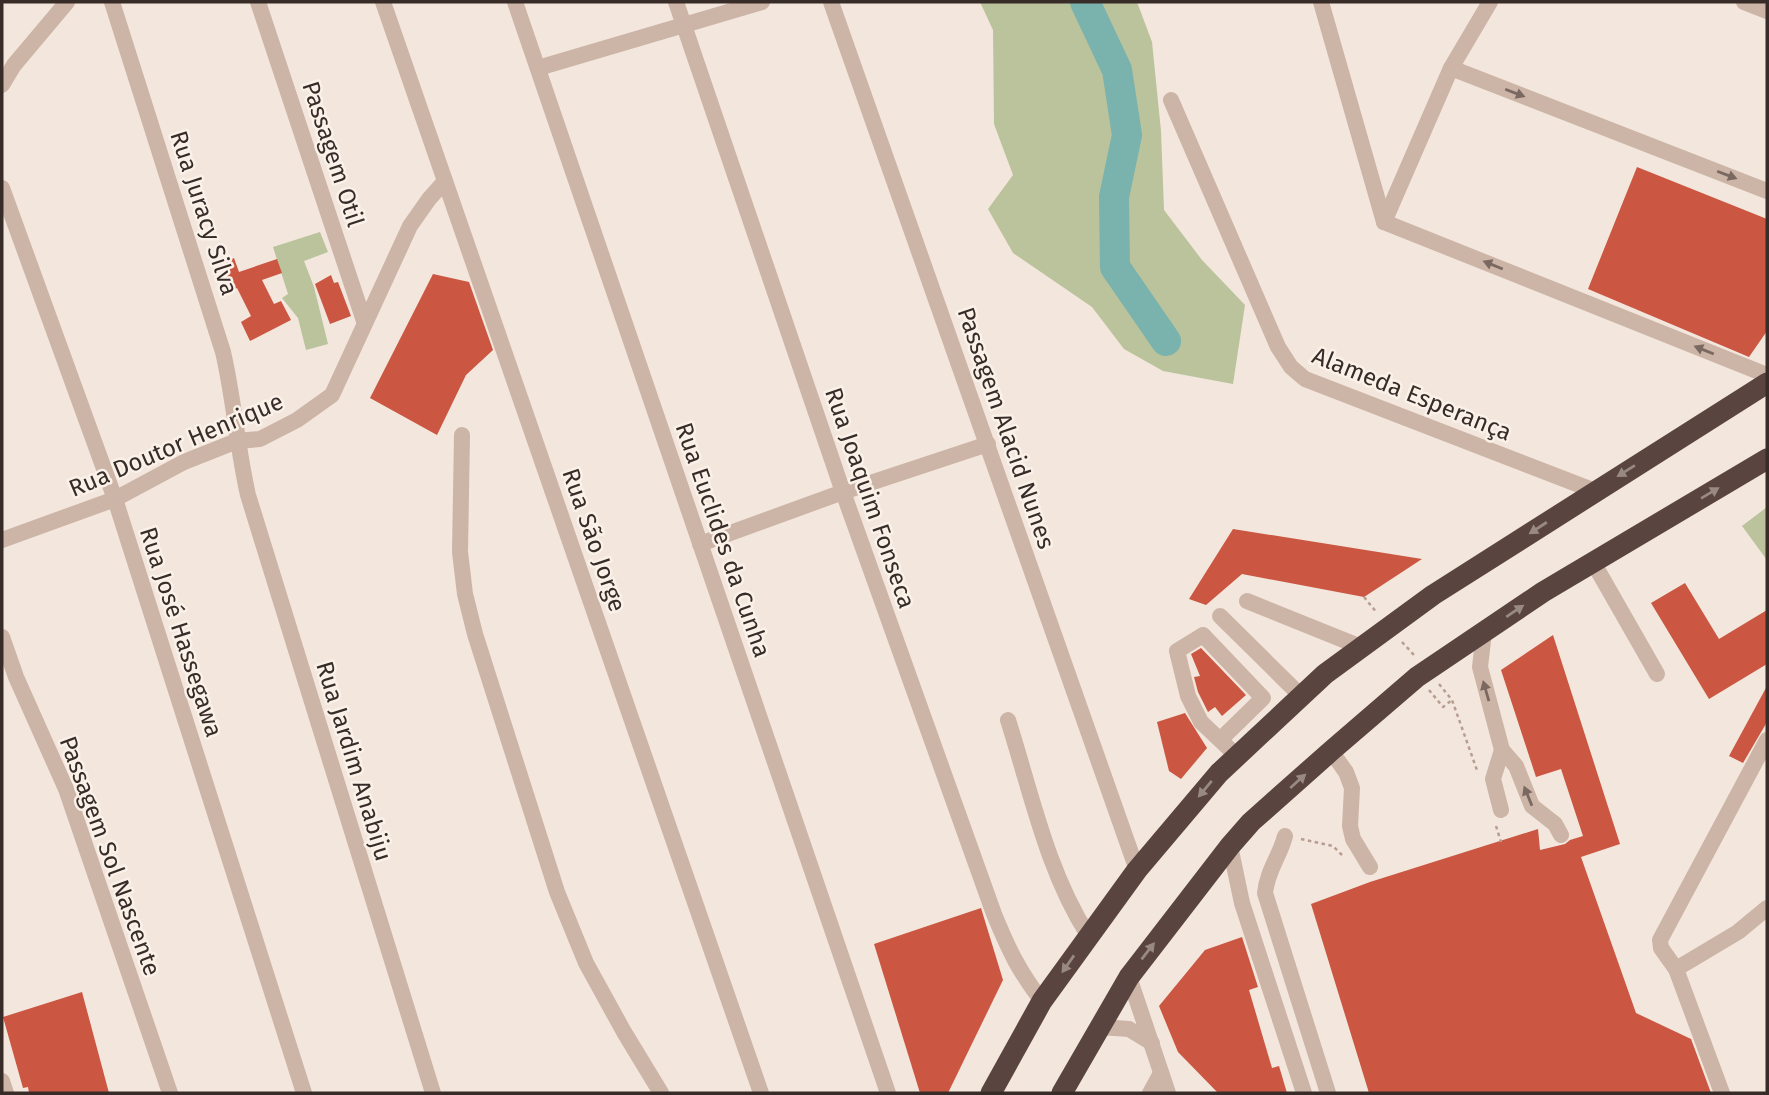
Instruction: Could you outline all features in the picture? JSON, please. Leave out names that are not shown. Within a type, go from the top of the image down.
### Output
[{"type":"highway","points":[[991,1093],[1042,1001],[1137,870],[1219,773],[1325,674],[1433,595],[1767,383]]},
{"type":"highway","points":[[1062,1093],[1129,976],[1251,822],[1417,677],[1593,562],[1765,460]]},
{"type":"street","points":[[2,85],[14,65],[67,2]]},
{"type":"street","name":"Rua Juracy Silva","points":[[112,2],[223,352],[232,389],[237,441]]},
{"type":"street","name":"Passagem Otil","points":[[258,2],[364,321]]},
{"type":"street","name":"Rua São Jorge","points":[[383,2],[761,1093]]},
{"type":"street","name":"Rua Euclides da Cunha","points":[[515,2],[888,1093]]},
{"type":"street","name":"Rua Joaquim Fonseca","points":[[676,2],[843,492],[994,914],[1022,976],[1042,1001]]},
{"type":"street","points":[[538,68],[762,2]]},
{"type":"street","name":"Passagem Alacid Nunes","points":[[831,2],[1137,870]]},
{"type":"street","points":[[1321,2],[1384,222]]},
{"type":"street","points":[[1384,222],[1451,68],[1490,2]]},
{"type":"street","points":[[1744,2],[1767,11]]},
{"type":"street","points":[[1451,68],[1767,191]]},
{"type":"street","name":"Alameda Esperança","points":[[1171,100],[1278,347],[1291,367],[1305,379],[1595,491]]},
{"type":"street","name":"Rua Doutor Henrique","points":[[2,540],[115,499],[184,462],[237,441],[260,439],[297,420],[332,395],[410,226],[445,181]]},
{"type":"street","name":"Rua José Hassegawa","points":[[2,188],[115,499],[304,1093]]},
{"type":"street","points":[[1384,222],[1767,375]]},
{"type":"street","points":[[462,435],[460,552],[465,594],[475,634],[557,892],[586,963],[661,1093]]},
{"type":"street","name":"Rua Jardim Anabiju","points":[[237,441],[248,495],[433,1093]]},
{"type":"street","points":[[700,544],[843,492],[988,444]]},
{"type":"street","points":[[1593,562],[1657,674]]},
{"type":"street","points":[[1247,601],[1361,647]]},
{"type":"street","points":[[1220,616],[1301,696]]},
{"type":"street","points":[[1484,632],[1480,667],[1502,750],[1516,766],[1532,806],[1555,824],[1561,835]]},
{"type":"street","points":[[1220,740],[1263,698],[1203,635],[1177,651],[1188,696],[1200,722],[1237,756]]},
{"type":"street","name":"Passagem Sol Nascente","points":[[2,637],[16,677],[66,789],[170,1093]]},
{"type":"street","points":[[1008,720],[1055,869],[1070,908],[1088,935]]},
{"type":"street","points":[[1723,1093],[1676,969],[1661,948],[1660,940],[1767,740]]},
{"type":"street","points":[[1497,813],[1493,779],[1502,750]]},
{"type":"street","points":[[1331,751],[1346,772],[1352,788],[1350,826],[1353,839],[1370,867]]},
{"type":"street","points":[[1285,836],[1283,846],[1269,871],[1265,893],[1328,1093]]},
{"type":"street","points":[[1230,846],[1242,903],[1304,1093]]},
{"type":"street","points":[[1676,969],[1738,932],[1767,908]]},
{"type":"street","points":[[1129,976],[1168,1093]]},
{"type":"street","points":[[1100,1027],[1129,1029],[1152,1043]]},
{"type":"street","points":[[1150,1093],[1161,1073]]},
{"type":"street","points":[[2,1082],[6,1093]]},
{"type":"path","points":[[1364,597],[1381,617]]},
{"type":"path","points":[[1399,638],[1417,659]]},
{"type":"path","points":[[1435,679],[1452,700],[1479,777]]},
{"type":"path","points":[[1430,691],[1443,708],[1452,700]]},
{"type":"path","points":[[1497,813],[1501,842]]},
{"type":"path","points":[[1285,836],[1333,846],[1342,855]]},
{"type":"green space","points":[[980,2],[1137,2],[1152,42],[1161,131],[1164,210],[1202,260],[1245,305],[1233,384],[1163,371],[1124,349],[1092,307],[1013,253],[988,209],[1013,175],[994,124],[993,30]]},
{"type":"green space","points":[[320,232],[328,252],[304,261],[314,287],[328,344],[306,350],[298,318],[282,298],[288,294],[273,247]]},
{"type":"green space","points":[[1767,507],[1767,560],[1742,526]]},
{"type":"building","points":[[1637,167],[1767,219],[1767,331],[1749,357],[1588,289]]},
{"type":"building","points":[[234,258],[239,272],[277,259],[282,273],[262,280],[274,304],[281,301],[291,320],[250,341],[241,322],[251,316],[237,288],[228,292],[218,264]]},
{"type":"building","points":[[433,274],[469,282],[493,350],[466,375],[437,435],[370,398]]},
{"type":"building","points":[[331,275],[334,283],[338,282],[351,316],[330,324],[315,284]]},
{"type":"building","points":[[1233,529],[1422,559],[1364,597],[1242,574],[1206,605],[1189,599]]},
{"type":"building","points":[[1685,583],[1719,639],[1767,610],[1767,664],[1709,699],[1651,603]]},
{"type":"building","points":[[1553,635],[1620,844],[1581,857],[1636,1013],[1691,1039],[1711,1093],[1369,1093],[1311,904],[1370,882],[1538,829],[1540,850],[1583,836],[1561,769],[1536,777],[1501,670]]},
{"type":"building","points":[[1201,648],[1246,695],[1222,716],[1215,707],[1208,712],[1198,692],[1194,677],[1200,676],[1191,654]]},
{"type":"building","points":[[1767,686],[1767,722],[1743,763],[1729,756]]},
{"type":"building","points":[[1185,713],[1207,748],[1181,779],[1169,771],[1157,722]]},
{"type":"building","points":[[981,908],[1003,980],[948,1093],[920,1093],[874,944]]},
{"type":"building","points":[[1242,937],[1258,987],[1249,990],[1272,1068],[1279,1066],[1287,1093],[1218,1093],[1178,1052],[1159,1006],[1205,950]]},
{"type":"building","points":[[82,992],[109,1093],[29,1093],[28,1087],[23,1088],[3,1017]]},
{"type":"waterway","points":[[1085,2],[1117,70],[1127,135],[1114,197],[1115,267],[1166,341]]}]
